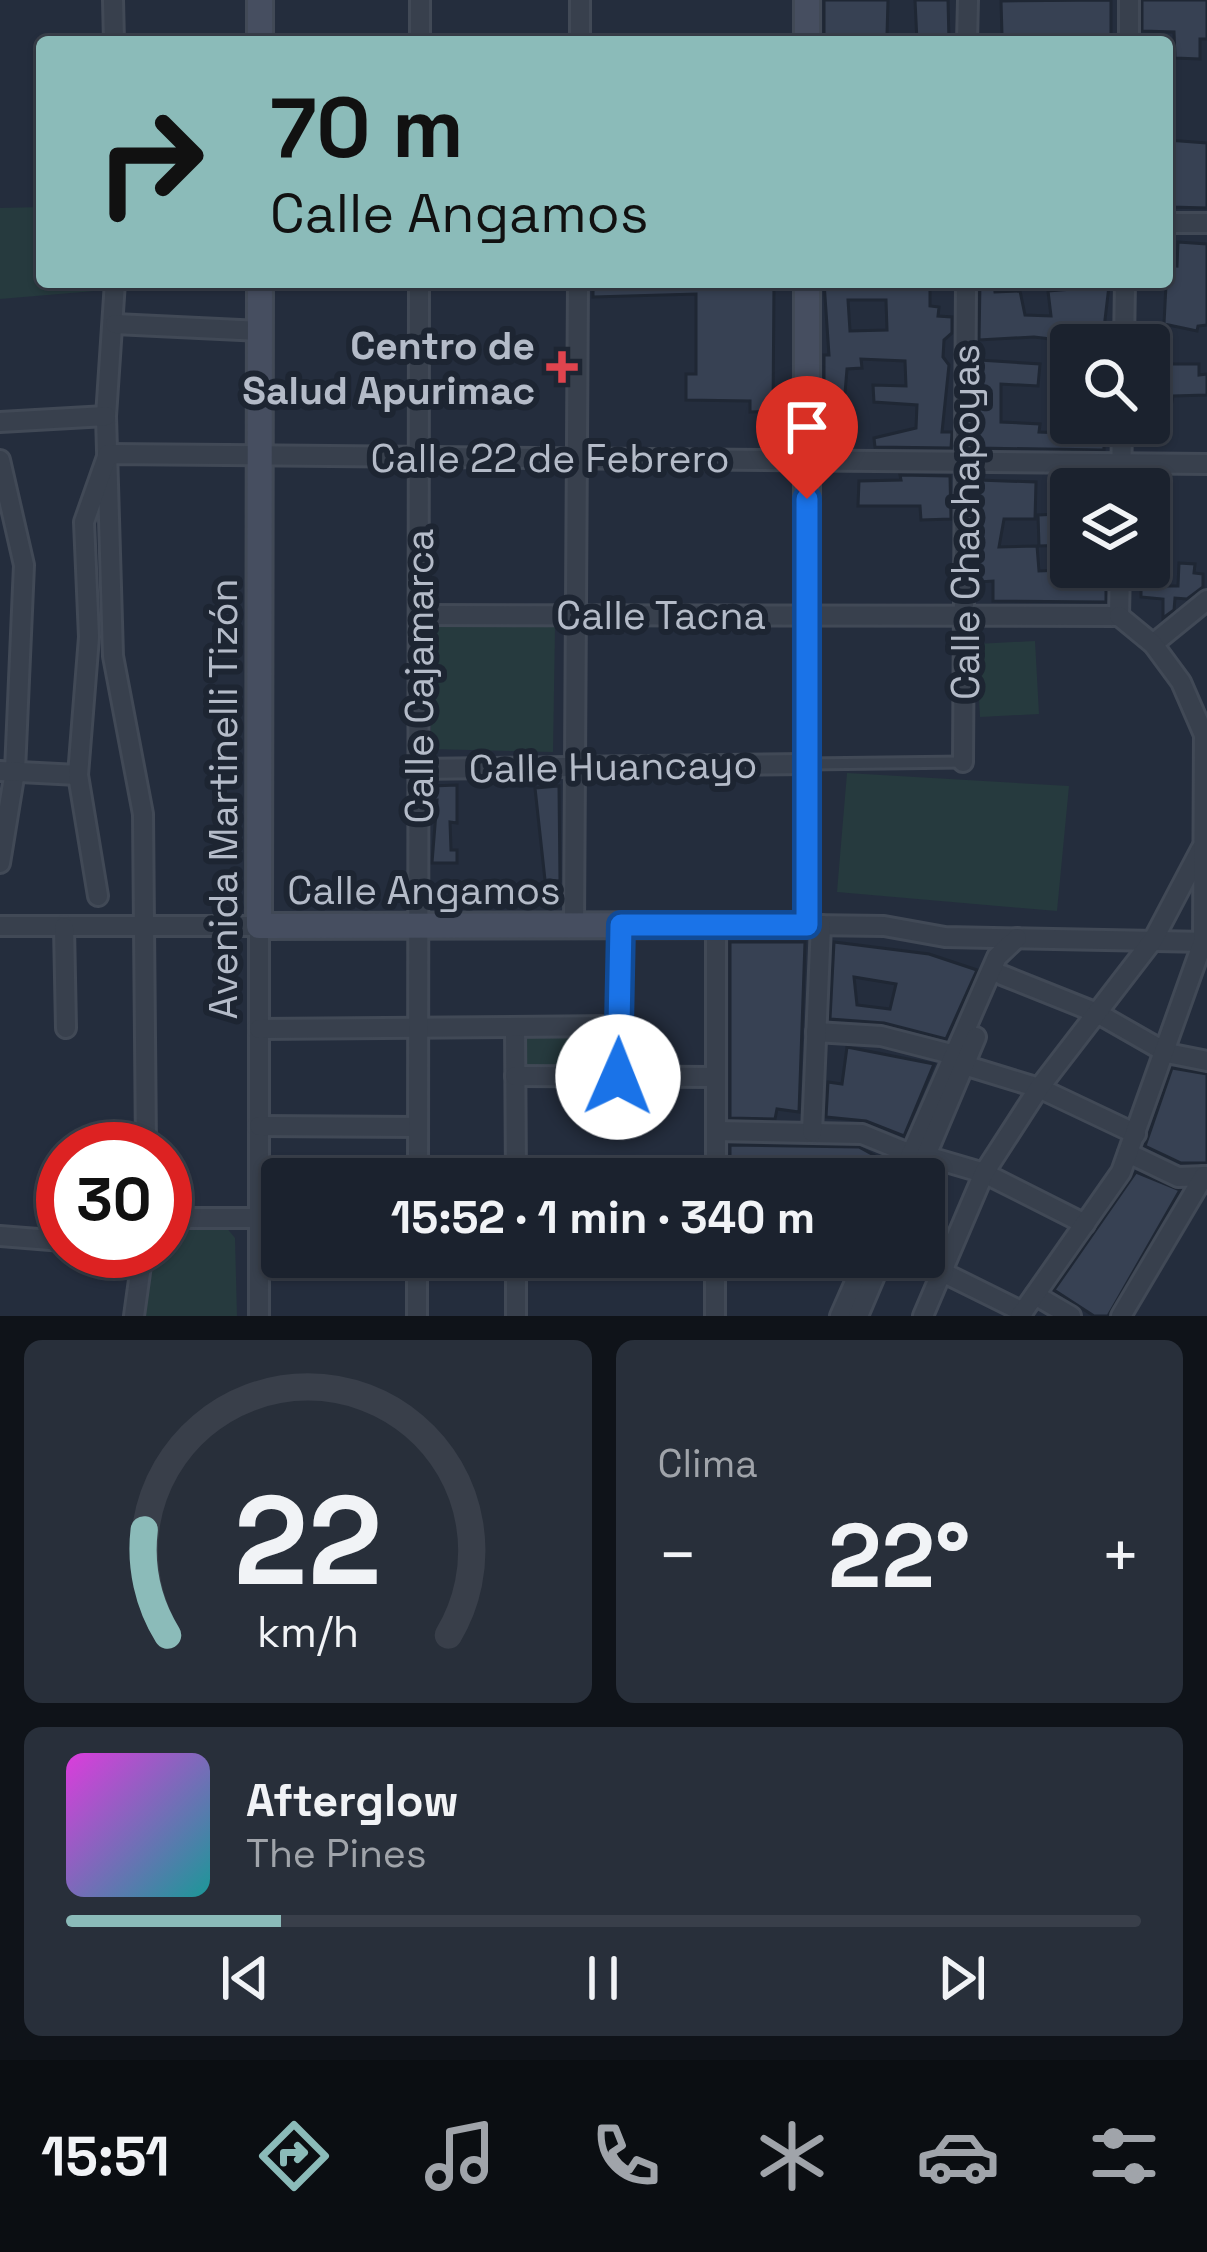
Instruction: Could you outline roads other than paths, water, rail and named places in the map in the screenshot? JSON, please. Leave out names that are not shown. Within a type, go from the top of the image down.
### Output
[{"type":"street","points":[[113,0],[114,36]]},
{"type":"street","points":[[260,0],[260,36]]},
{"type":"street","points":[[420,0],[420,36]]},
{"type":"street","points":[[580,0],[580,36]]},
{"type":"street","points":[[806,0],[807,36]]},
{"type":"street","points":[[967,36],[968,0]]},
{"type":"street","points":[[1129,0],[1129,36]]},
{"type":"street","points":[[1173,223],[1207,223]]},
{"type":"street","points":[[115,288],[106,416],[113,656],[142,814],[146,1122]]},
{"type":"street","name":"Avenida Martinelli Tizón","points":[[259,1316],[260,288]]},
{"type":"street","name":"Calle Cajamarca","points":[[418,1158],[419,288]]},
{"type":"street","points":[[574,926],[578,288]]},
{"type":"street","points":[[807,288],[807,764],[816,1031],[812,1132]]},
{"type":"street","name":"Calle Chachapoyas","points":[[963,762],[966,288]]},
{"type":"street","points":[[1124,324],[1125,288]]},
{"type":"street","points":[[115,324],[260,331]]},
{"type":"street","points":[[0,422],[106,416]]},
{"type":"street","points":[[1122,444],[1122,468]]},
{"type":"street","points":[[98,896],[78,775],[88,637],[84,522],[108,454]]},
{"type":"street","name":"Calle 22 de Febrero","points":[[108,454],[1207,464]]},
{"type":"street","points":[[0,460],[24,565],[0,863]]},
{"type":"street","points":[[945,1274],[1022,1314],[1132,1144],[1205,942],[1205,734],[1181,682],[1153,644],[1119,616],[1120,588]]},
{"type":"street","points":[[1153,644],[1207,600]]},
{"type":"street","name":"Calle Tacna","points":[[418,615],[1119,616]]},
{"type":"street","name":"Calle Huancayo","points":[[418,769],[807,764]]},
{"type":"street","points":[[7,771],[78,775]]},
{"type":"street","points":[[945,1265],[984,1173],[1039,1088],[1154,940],[1205,844]]},
{"type":"street","points":[[618,1077],[621,925]]},
{"type":"street","points":[[716,925],[716,1158]]},
{"type":"street","name":"Calle Angamos","points":[[0,926],[814,925],[884,926],[945,937],[1205,942]]},
{"type":"street","points":[[64,927],[67,1028]]},
{"type":"street","points":[[945,937],[1167,1053],[1207,1061]]},
{"type":"street","points":[[916,1158],[1017,938]]},
{"type":"street","points":[[259,1029],[619,1026]]},
{"type":"street","points":[[515,1027],[516,1158]]},
{"type":"street","points":[[816,1031],[881,1036],[1039,1088],[1178,1177],[1206,1176]]},
{"type":"street","points":[[515,1076],[716,1077]]},
{"type":"street","points":[[259,1126],[418,1127]]},
{"type":"street","points":[[716,1130],[862,1134],[984,1173],[1084,1224]]},
{"type":"street","points":[[1121,1316],[1206,1176]]},
{"type":"street","points":[[192,1221],[259,1227]]},
{"type":"street","points":[[0,1236],[36,1239]]},
{"type":"street","points":[[134,1316],[139,1278]]},
{"type":"street","points":[[417,1316],[418,1278]]},
{"type":"street","points":[[516,1278],[516,1316]]},
{"type":"street","points":[[715,1278],[715,1316]]},
{"type":"street","points":[[840,1316],[857,1278]]},
{"type":"street","points":[[858,1316],[874,1278]]},
{"type":"street","points":[[922,1316],[939,1278]]},
{"type":"street","points":[[1035,1295],[1071,1316]]},
{"type":"lane","points":[[807,764],[963,762]]},
{"type":"place","name":"Centro de Salud Apurimac","points":[[562,367]]}]
